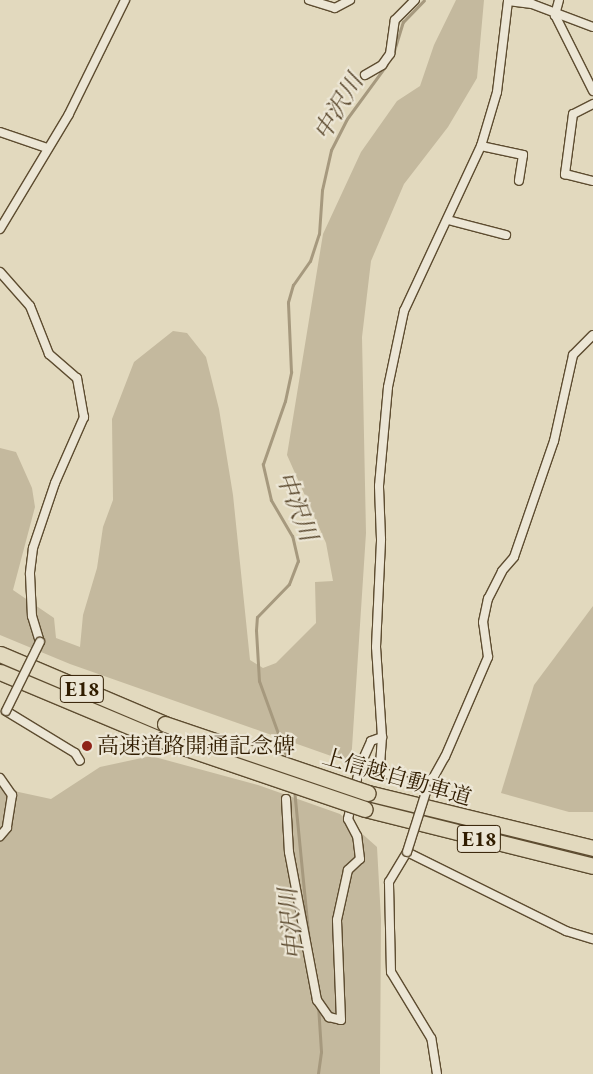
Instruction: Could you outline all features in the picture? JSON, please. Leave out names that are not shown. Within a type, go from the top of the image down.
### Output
[{"type":"highway","name":"上信越自動車道","points":[[0,654],[165,724],[368,793],[593,848]]},
{"type":"highway","name":"上信越自動車道","points":[[0,672],[162,740],[365,809],[593,866]]},
{"type":"street","points":[[0,229],[69,114],[125,0]]},
{"type":"street","points":[[309,0],[335,8],[350,0]]},
{"type":"street","points":[[365,75],[382,65],[390,54],[395,20],[415,0]]},
{"type":"street","points":[[559,0],[555,15],[593,91]]},
{"type":"street","points":[[445,757],[429,781],[408,782],[380,768],[382,737],[376,647],[381,539],[379,486],[388,387],[404,311],[448,220],[480,146],[497,92],[498,61],[508,1],[532,4],[555,15],[593,27]]},
{"type":"street","points":[[593,104],[573,114],[565,174],[593,180]]},
{"type":"street","points":[[0,132],[47,148]]},
{"type":"street","points":[[480,146],[523,155],[519,181]]},
{"type":"street","points":[[448,220],[506,235]]},
{"type":"street","points":[[0,272],[30,306],[49,354],[78,378],[84,417],[55,483],[33,548],[30,574],[32,616],[40,642],[6,710],[75,753],[80,761]]},
{"type":"street","points":[[437,1074],[431,1038],[391,972],[389,882],[407,852],[427,789],[445,757],[488,657],[483,622],[488,598],[502,571],[514,557],[554,441],[573,355],[593,335]]},
{"type":"street","points":[[286,800],[289,852],[317,1000],[329,1017],[341,1020],[337,920],[348,870],[360,859],[357,836],[348,819],[360,766],[371,741],[382,737]]},
{"type":"street","points":[[0,778],[12,795],[7,828],[0,836]]},
{"type":"street","points":[[407,852],[566,931],[593,939]]},
{"type":"shaded area","points":[[456,0],[484,0],[477,78],[448,127],[404,184],[371,261],[362,337],[366,533],[351,763],[70,664],[0,635],[0,448],[16,452],[32,488],[35,507],[13,590],[54,618],[56,638],[80,647],[83,615],[97,568],[103,527],[113,500],[112,419],[134,362],[173,331],[187,333],[206,357],[219,409],[233,495],[250,660],[263,668],[276,663],[316,623],[315,582],[333,581],[326,543],[287,455],[323,234],[361,152],[397,101],[420,86],[434,45]]},
{"type":"shaded area","points":[[593,606],[593,812],[569,812],[501,793],[534,685]]},
{"type":"shaded area","points":[[151,756],[258,785],[340,814],[377,847],[381,919],[380,1074],[0,1074],[0,788],[51,799],[100,767]]},
{"type":"waterway","name":"中沢川","points":[[393,54],[403,22],[424,0]]},
{"type":"waterway","name":"中沢川","points":[[288,761],[259,681],[256,630],[257,617],[289,584],[298,561],[292,536],[271,500],[263,464],[285,401],[291,372],[288,302],[293,285],[310,261],[319,234],[322,190],[331,150],[346,120],[387,64]]},
{"type":"waterway","name":"中沢川","points":[[294,789],[309,942]]},
{"type":"waterway","name":"中沢川","points":[[318,1005],[321,1052],[318,1074]]},
{"type":"place","name":"高速道路開通記念碑","points":[[87,746]]}]
